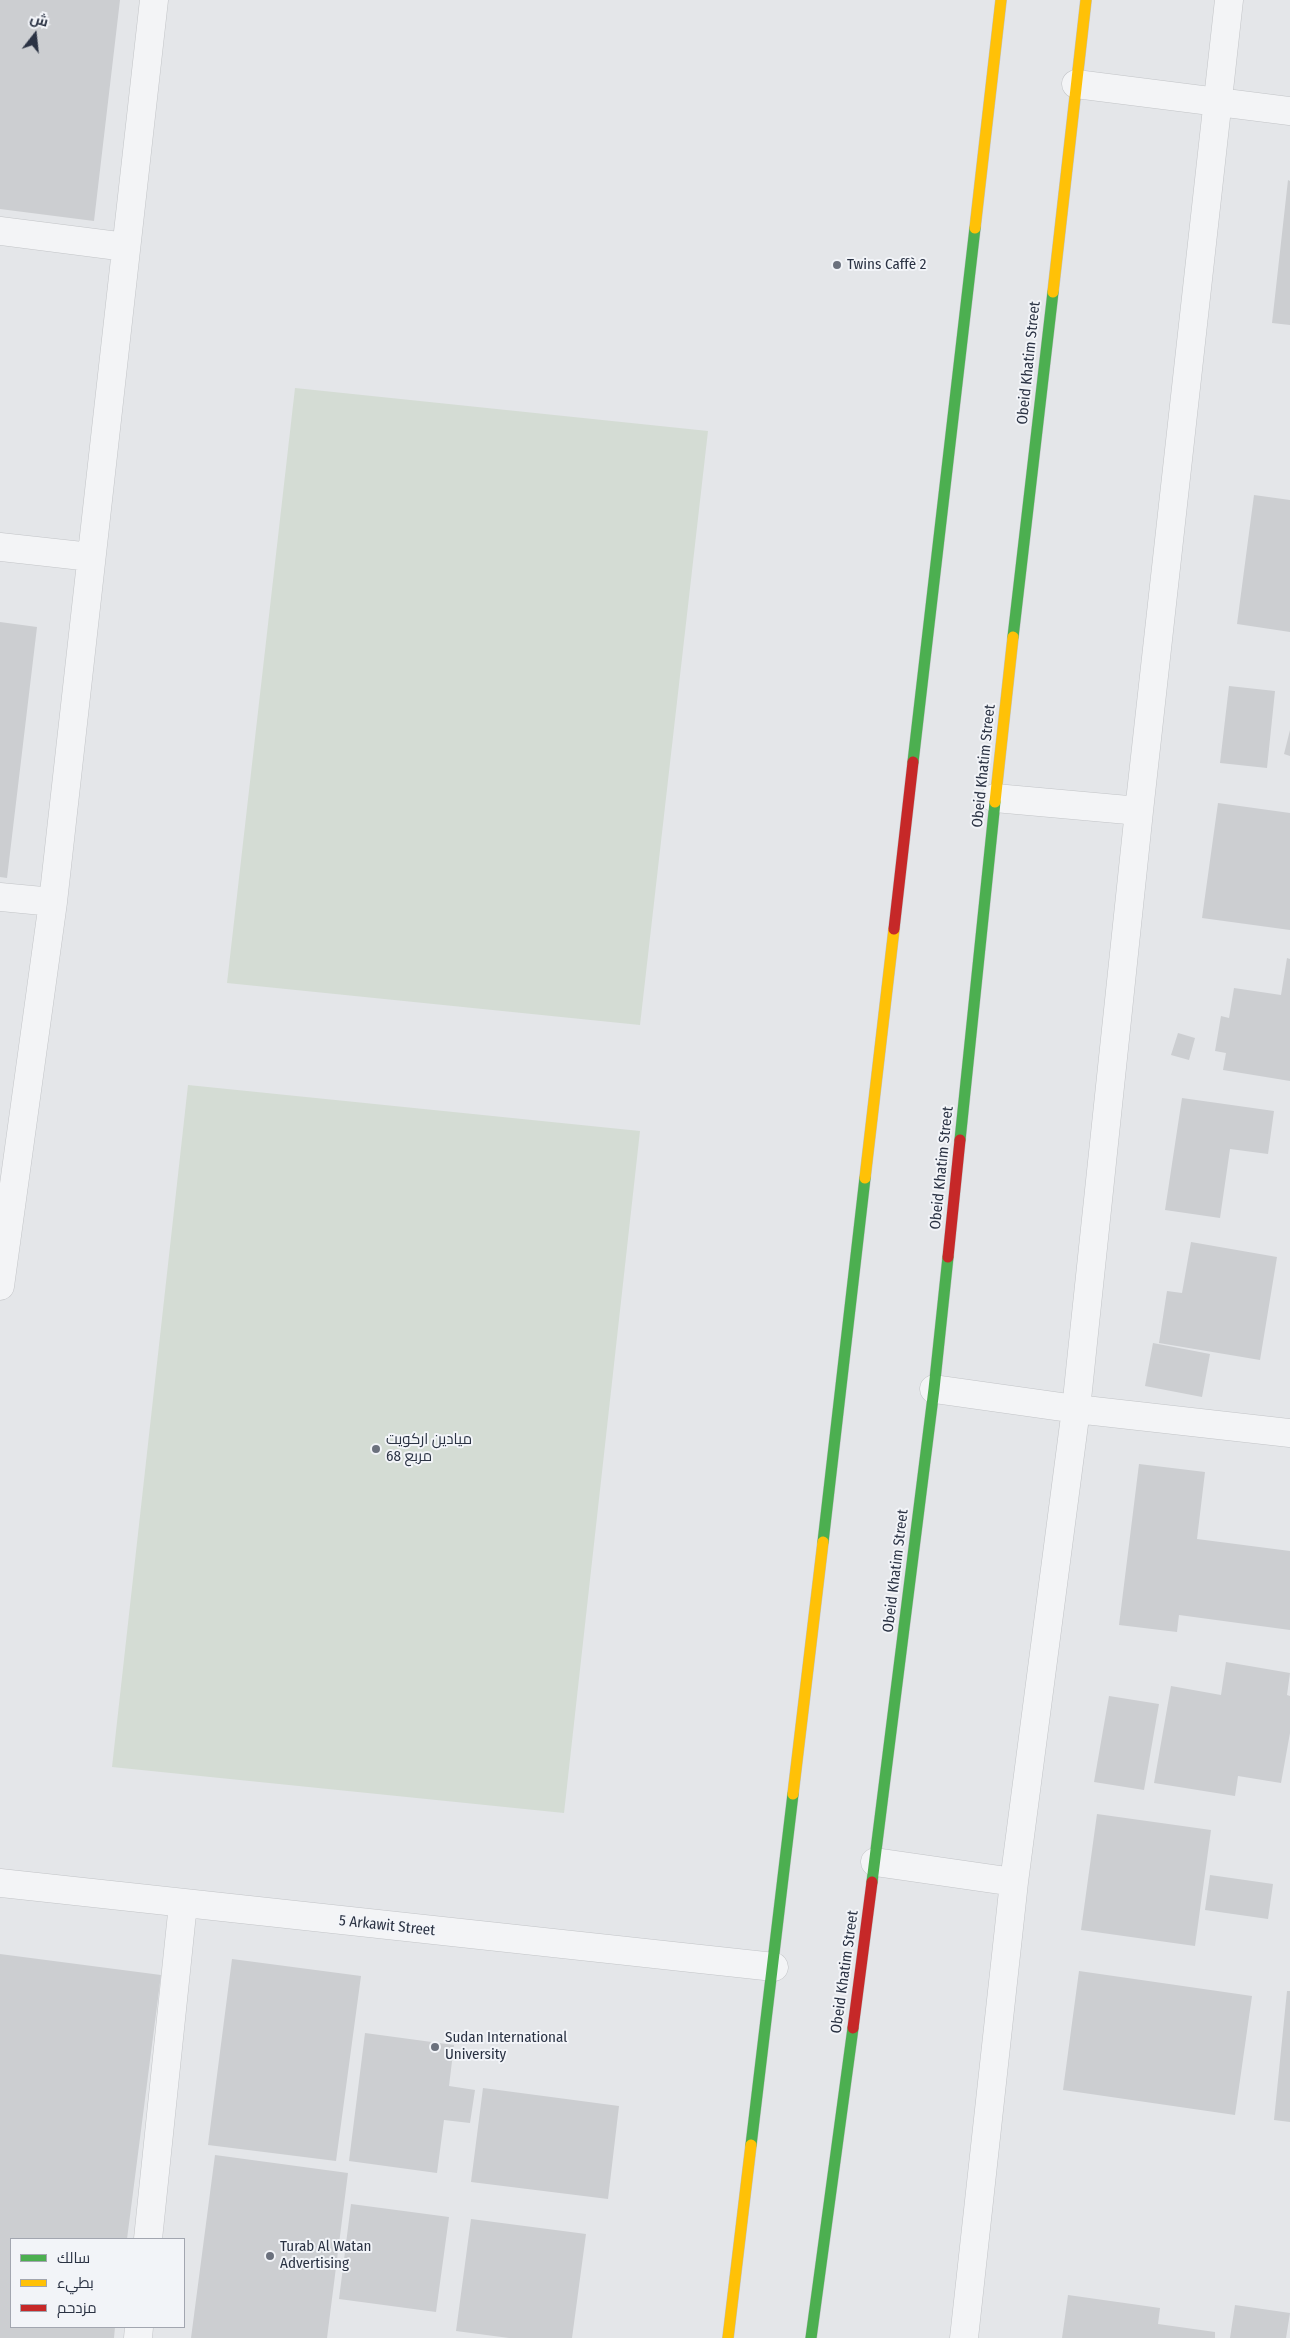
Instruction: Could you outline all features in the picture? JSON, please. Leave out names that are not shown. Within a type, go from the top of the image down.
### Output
[{"type":"main road","points":[[728,2338],[774,1967],[1001,0]]},
{"type":"main road","name":"Obeid Khatim Street","points":[[811,2338],[875,1862],[934,1389],[995,798],[1086,0]]},
{"type":"street","points":[[0,1286],[4,1232],[52,902],[154,0]]},
{"type":"street","points":[[964,2338],[1014,1882],[1076,1409],[1139,811],[1216,102],[1229,0]]},
{"type":"street","points":[[1076,84],[1290,111]]},
{"type":"street","points":[[0,231],[126,247]]},
{"type":"street","points":[[0,547],[91,557]]},
{"type":"street","points":[[995,798],[1139,811]]},
{"type":"street","points":[[0,896],[52,902]]},
{"type":"street","points":[[934,1389],[1076,1409],[1290,1433]]},
{"type":"street","points":[[875,1862],[1014,1882]]},
{"type":"street","name":"5 Arkawit Street","points":[[0,1883],[774,1967]]},
{"type":"street","points":[[148,2238],[183,1904]]},
{"type":"shaded area","points":[[295,388],[708,431],[640,1025],[227,983]]},
{"type":"shaded area","name":"ميادين اركويت مربع 68","points":[[188,1085],[640,1131],[564,1813],[112,1767]]},
{"type":"building","points":[[0,0],[120,0],[94,221],[0,209]]},
{"type":"building","points":[[1288,180],[1290,181],[1290,325],[1272,323]]},
{"type":"building","points":[[1254,495],[1290,500],[1290,632],[1237,624]]},
{"type":"building","points":[[0,622],[37,627],[7,878],[0,877]]},
{"type":"building","points":[[1229,686],[1275,691],[1267,768],[1220,763]]},
{"type":"building","points":[[1290,730],[1290,756],[1284,754]]},
{"type":"building","points":[[1218,803],[1290,813],[1290,930],[1202,918]]},
{"type":"building","points":[[1287,958],[1290,959],[1290,1081],[1223,1070],[1226,1053],[1215,1051],[1221,1016],[1229,1018],[1234,988],[1281,995]]},
{"type":"building","points":[[1178,1033],[1195,1038],[1189,1060],[1171,1055]]},
{"type":"building","points":[[1182,1098],[1274,1111],[1268,1154],[1230,1149],[1220,1218],[1165,1210]]},
{"type":"building","points":[[1191,1242],[1277,1257],[1260,1360],[1159,1343],[1167,1291],[1182,1293]]},
{"type":"building","points":[[1153,1343],[1210,1354],[1202,1397],[1145,1386]]},
{"type":"building","points":[[1139,1464],[1205,1472],[1197,1539],[1290,1551],[1290,1630],[1179,1615],[1177,1632],[1119,1625]]},
{"type":"building","points":[[1226,1662],[1290,1673],[1287,1695],[1290,1696],[1290,1733],[1281,1783],[1238,1776],[1235,1796],[1154,1783],[1171,1686],[1221,1695]]},
{"type":"building","points":[[1109,1696],[1159,1704],[1144,1790],[1094,1782]]},
{"type":"building","points":[[1097,1814],[1211,1830],[1195,1946],[1081,1930]]},
{"type":"building","points":[[1210,1875],[1273,1884],[1268,1919],[1205,1910]]},
{"type":"building","points":[[0,1954],[161,1975],[127,2238],[10,2238],[10,2328],[115,2328],[114,2338],[0,2338]]},
{"type":"building","points":[[232,1959],[361,1976],[336,2161],[208,2145]]},
{"type":"building","points":[[1079,1971],[1252,1996],[1235,2115],[1063,2090]]},
{"type":"building","points":[[1287,1991],[1290,1991],[1290,2122],[1274,2120]]},
{"type":"building","points":[[365,2033],[454,2045],[449,2086],[475,2090],[470,2123],[444,2120],[437,2173],[349,2161]]},
{"type":"building","points":[[483,2088],[619,2106],[608,2199],[471,2182]]},
{"type":"building","name":"Turab Al Watan Advertising","points":[[215,2155],[348,2173],[327,2338],[191,2338]]},
{"type":"building","points":[[351,2204],[449,2217],[436,2312],[339,2299]]},
{"type":"building","points":[[471,2219],[586,2234],[572,2338],[509,2338],[456,2331]]},
{"type":"building","points":[[1068,2295],[1160,2308],[1158,2324],[1215,2332],[1215,2338],[1062,2338]]},
{"type":"building","points":[[1235,2305],[1290,2313],[1286,2338],[1230,2338]]},
{"type":"traffic: fast","points":[[913,762],[975,228]]},
{"type":"traffic: fast","points":[[1013,637],[1053,292]]},
{"type":"traffic: fast","points":[[960,1140],[995,802]]},
{"type":"traffic: fast","points":[[823,1542],[865,1178]]},
{"type":"traffic: fast","points":[[872,1882],[934,1389],[948,1257]]},
{"type":"traffic: fast","points":[[751,2145],[793,1794]]},
{"type":"traffic: fast","points":[[811,2338],[853,2028]]},
{"type":"traffic: slow","points":[[975,228],[1001,0]]},
{"type":"traffic: slow","points":[[1053,292],[1086,0]]},
{"type":"traffic: slow","points":[[995,802],[1013,637]]},
{"type":"traffic: slow","points":[[865,1178],[894,929]]},
{"type":"traffic: slow","points":[[793,1794],[823,1542]]},
{"type":"traffic: slow","points":[[728,2338],[751,2145]]},
{"type":"traffic: jam","points":[[894,929],[913,762]]},
{"type":"traffic: jam","points":[[948,1257],[960,1140]]},
{"type":"traffic: jam","points":[[853,2028],[872,1882]]},
{"type":"place","name":"Twins Caffè 2","points":[[837,265]]},
{"type":"place","name":"ميادين اركويت مربع 68","points":[[376,1449]]},
{"type":"place","name":"Sudan International University","points":[[435,2047]]},
{"type":"place","name":"Turab Al Watan Advertising","points":[[270,2256]]}]
